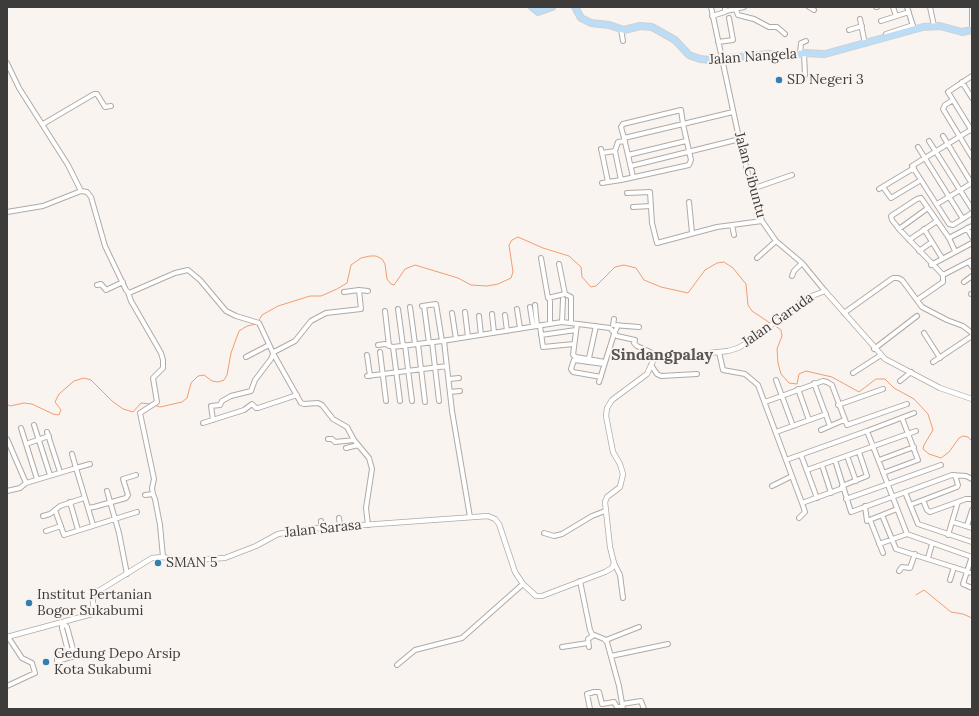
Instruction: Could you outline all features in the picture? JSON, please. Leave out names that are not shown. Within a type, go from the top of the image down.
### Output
[{"type":"main road","points":[[532,7],[538,12],[552,7]]},
{"type":"main road","name":"Jalan Nangela","points":[[575,7],[579,16],[585,21],[627,30],[640,26],[652,27],[675,40],[689,55],[700,59],[722,60],[768,54],[790,56],[802,54],[825,54],[865,44],[914,26],[934,26],[962,32],[972,30]]},
{"type":"street","name":"Jalan Cibuntu","points":[[710,7],[733,112],[752,189],[762,221],[776,241],[802,263],[825,290]]},
{"type":"street","points":[[712,16],[720,14],[725,9],[744,7]]},
{"type":"street","points":[[809,7],[814,10]]},
{"type":"street","points":[[892,7],[896,16]]},
{"type":"street","points":[[886,34],[914,26],[907,7]]},
{"type":"street","points":[[930,7],[934,26]]},
{"type":"street","points":[[972,7],[972,30]]},
{"type":"street","points":[[735,8],[738,15],[754,19],[768,27],[777,27],[785,34]]},
{"type":"street","points":[[881,21],[909,12]]},
{"type":"street","points":[[718,42],[733,40],[729,18]]},
{"type":"street","points":[[860,20],[865,44]]},
{"type":"street","points":[[849,30],[862,26]]},
{"type":"street","points":[[621,29],[623,42]]},
{"type":"street","points":[[805,75],[801,43],[806,41]]},
{"type":"street","points":[[7,63],[20,88],[68,165],[81,191]]},
{"type":"street","points":[[921,180],[891,198],[881,188],[914,168],[913,165],[972,130],[949,91],[972,76]]},
{"type":"street","points":[[962,82],[972,98]]},
{"type":"street","points":[[43,124],[94,94],[97,94],[104,107],[111,106]]},
{"type":"street","points":[[953,100],[944,105],[943,109],[972,157]]},
{"type":"street","points":[[602,183],[621,180],[689,165],[691,160],[681,110],[622,124],[621,127],[633,177]]},
{"type":"street","points":[[621,180],[615,151],[618,142],[733,112]]},
{"type":"street","points":[[937,204],[972,183],[942,136]]},
{"type":"street","points":[[631,166],[740,139]]},
{"type":"street","points":[[628,154],[686,141]]},
{"type":"street","points":[[929,141],[972,209]]},
{"type":"street","points":[[918,147],[962,219]]},
{"type":"street","points":[[608,182],[602,151],[615,151]]},
{"type":"street","points":[[914,168],[949,224],[953,225],[972,213]]},
{"type":"street","points":[[752,189],[792,175]]},
{"type":"street","points":[[7,212],[43,206],[81,191],[88,193],[91,197],[105,246],[131,301],[160,350],[163,360],[163,368],[152,378],[157,402],[140,413],[154,479],[152,488],[160,525],[163,557]]},
{"type":"street","points":[[627,194],[649,191],[656,242],[732,225],[762,221]]},
{"type":"street","points":[[943,275],[931,265],[899,229],[891,217],[919,198],[949,238],[955,251]]},
{"type":"street","points":[[689,202],[692,233]]},
{"type":"street","points":[[633,207],[651,206]]},
{"type":"street","points":[[899,229],[928,208]]},
{"type":"street","points":[[909,240],[936,221]]},
{"type":"street","points":[[732,225],[734,235]]},
{"type":"street","points":[[949,238],[972,226]]},
{"type":"street","points":[[967,228],[972,237]]},
{"type":"street","points":[[924,229],[942,258]]},
{"type":"street","points":[[757,258],[776,241]]},
{"type":"street","points":[[919,251],[932,242]]},
{"type":"street","points":[[931,265],[972,243]]},
{"type":"street","points":[[541,258],[548,298],[565,294],[571,297],[570,322]]},
{"type":"street","points":[[943,275],[971,261],[972,267]]},
{"type":"street","points":[[792,276],[794,271],[802,263]]},
{"type":"street","points":[[559,264],[565,294]]},
{"type":"street","points":[[128,292],[131,293],[175,273],[188,270],[200,280],[226,311],[258,323],[269,346],[302,404],[318,403],[322,405],[333,419],[347,427],[354,440],[369,458],[372,469],[366,508],[368,525]]},
{"type":"street","points":[[917,300],[943,282],[943,275]]},
{"type":"street","points":[[964,282],[972,276]]},
{"type":"street","points":[[844,313],[893,278],[902,280],[926,310],[963,326],[972,334],[933,362]]},
{"type":"street","points":[[97,285],[101,284],[105,290],[123,282]]},
{"type":"street","points":[[213,420],[211,406],[220,405],[222,401],[231,396],[251,391],[255,380],[274,355],[276,350],[295,341],[309,323],[324,313],[361,309],[359,290]]},
{"type":"street","points":[[344,292],[359,290],[368,291]]},
{"type":"street","name":"Jalan Garuda","points":[[605,511],[606,498],[618,490],[623,474],[620,464],[613,452],[606,416],[607,408],[619,394],[647,374],[654,359],[728,351],[743,346],[800,302],[825,290],[874,348],[890,362],[940,388],[972,399]]},
{"type":"street","points":[[562,322],[563,299]]},
{"type":"street","points":[[550,301],[550,323]]},
{"type":"street","points":[[439,401],[435,368],[423,306],[436,304],[470,517]]},
{"type":"street","points":[[535,305],[536,326]]},
{"type":"street","points":[[410,307],[425,402]]},
{"type":"street","points":[[530,307],[536,326],[541,335],[544,348],[574,344]]},
{"type":"street","points":[[398,309],[409,372],[412,401]]},
{"type":"street","points":[[517,310],[520,328]]},
{"type":"street","points":[[385,311],[400,401]]},
{"type":"street","points":[[465,312],[468,337]]},
{"type":"street","points":[[452,313],[456,339]]},
{"type":"street","points":[[492,314],[494,333]]},
{"type":"street","points":[[505,315],[507,330]]},
{"type":"street","points":[[479,316],[481,335]]},
{"type":"street","points":[[874,348],[917,316]]},
{"type":"street","points":[[614,319],[613,325],[639,327]]},
{"type":"street","points":[[378,345],[391,346],[443,341],[550,323],[570,322],[610,328],[614,334],[635,340],[634,343],[637,346],[661,358]]},
{"type":"street","points":[[577,324],[573,353],[574,356],[589,358],[604,363]]},
{"type":"street","points":[[599,382],[604,363],[618,325]]},
{"type":"street","points":[[589,358],[596,326]]},
{"type":"street","points":[[541,335],[576,330]]},
{"type":"street","points":[[924,333],[940,358]]},
{"type":"street","points":[[246,357],[269,346]]},
{"type":"street","points":[[380,352],[386,401]]},
{"type":"street","points":[[719,352],[723,370],[741,373],[752,379],[758,385],[805,512],[799,518]]},
{"type":"street","points":[[367,355],[369,376],[447,366]]},
{"type":"street","points":[[853,373],[881,355]]},
{"type":"street","points":[[601,377],[573,372],[572,369],[574,360],[604,363]]},
{"type":"street","points":[[651,365],[660,376],[696,374]]},
{"type":"street","points":[[900,381],[911,372]]},
{"type":"street","points":[[449,379],[459,378]]},
{"type":"street","points":[[776,380],[792,426]]},
{"type":"street","points":[[765,402],[823,381],[830,383],[844,420],[849,425],[907,404]]},
{"type":"street","points":[[814,383],[830,426]]},
{"type":"street","points":[[838,405],[883,389]]},
{"type":"street","points":[[798,390],[809,420]]},
{"type":"street","points":[[450,392],[460,391]]},
{"type":"street","points":[[203,423],[244,410],[252,404],[258,408],[297,395]]},
{"type":"street","points":[[786,460],[914,413]]},
{"type":"street","points":[[776,432],[826,414]]},
{"type":"street","points":[[883,473],[918,461],[902,418]]},
{"type":"street","points":[[821,430],[844,420]]},
{"type":"street","points":[[34,426],[50,475]]},
{"type":"street","points":[[21,428],[37,479]]},
{"type":"street","points":[[807,470],[916,430]]},
{"type":"street","points":[[868,431],[896,510],[907,534]]},
{"type":"street","points":[[26,444],[38,440],[48,434],[60,472]]},
{"type":"street","points":[[7,439],[26,483]]},
{"type":"street","points":[[328,439],[332,439],[335,442],[354,440]]},
{"type":"street","points":[[346,448],[358,445]]},
{"type":"street","points":[[879,460],[914,447]]},
{"type":"street","points":[[802,503],[831,493],[868,476],[859,452]]},
{"type":"street","points":[[72,454],[93,525]]},
{"type":"street","points":[[801,455],[817,498]]},
{"type":"street","points":[[847,456],[856,481]]},
{"type":"street","points":[[834,460],[851,512],[892,496],[955,475],[966,476],[972,479]]},
{"type":"street","points":[[7,491],[20,488],[26,483],[37,479],[90,464]]},
{"type":"street","points":[[822,465],[831,493]]},
{"type":"street","points":[[846,499],[941,465]]},
{"type":"street","points":[[88,508],[111,503],[127,497],[123,479],[136,475]]},
{"type":"street","points":[[910,505],[958,487],[955,475]]},
{"type":"street","points":[[772,486],[792,476]]},
{"type":"street","points":[[107,491],[127,574]]},
{"type":"street","points":[[906,492],[918,524],[972,542]]},
{"type":"street","points":[[145,495],[153,494]]},
{"type":"street","points":[[43,516],[70,502],[84,498]]},
{"type":"street","points":[[923,500],[930,512],[966,499],[972,499]]},
{"type":"street","points":[[70,502],[78,530]]},
{"type":"street","points":[[948,535],[958,502]]},
{"type":"street","points":[[866,506],[866,520],[870,520],[883,553]]},
{"type":"street","points":[[55,510],[64,535],[137,512]]},
{"type":"street","points":[[870,520],[896,510]]},
{"type":"street","points":[[966,526],[972,510]]},
{"type":"street","points":[[544,533],[554,536],[562,534],[592,516],[605,511],[614,563],[620,575],[623,598]]},
{"type":"street","points":[[882,515],[896,549],[972,573]]},
{"type":"street","name":"Jalan Sarasa","points":[[8,637],[93,613],[92,595],[152,558],[163,557],[190,563],[207,559],[225,558],[256,546],[278,534],[340,526],[488,516],[497,521],[512,568],[530,592],[539,596],[580,581]]},
{"type":"street","points":[[339,518],[340,526]]},
{"type":"street","points":[[321,522],[321,528]]},
{"type":"street","points":[[953,522],[972,528]]},
{"type":"street","points":[[46,531],[61,526]]},
{"type":"street","points":[[879,544],[907,534],[972,557],[963,584],[972,588]]},
{"type":"street","points":[[928,558],[932,544]]},
{"type":"street","points":[[899,571],[902,566],[910,568],[915,554]]},
{"type":"street","points":[[614,563],[607,570],[580,581],[590,630],[594,635],[606,640],[639,627]]},
{"type":"street","points":[[950,580],[954,567]]},
{"type":"street","points":[[397,665],[415,650],[462,638],[523,584]]},
{"type":"street","points":[[62,622],[62,628],[71,650]]},
{"type":"street","points":[[562,647],[588,645],[588,638],[594,635]]},
{"type":"street","points":[[7,686],[35,673],[32,663],[22,658],[8,637]]},
{"type":"street","points":[[606,640],[622,707]]},
{"type":"street","points":[[611,656],[668,644]]},
{"type":"street","points":[[590,709],[587,694],[594,692],[599,692],[602,704],[614,702],[617,707],[622,707],[641,701],[644,709]]},
{"type":"waterway","points":[[258,322],[262,315],[278,306],[310,296],[321,296],[337,289],[347,283],[351,265],[361,258],[370,256],[376,256],[382,259],[385,264],[387,279],[394,285],[405,269],[415,265],[458,278],[471,285],[487,286],[498,284],[511,278],[513,272],[509,245],[512,240],[518,237],[543,248],[569,256],[581,267],[582,277],[591,287],[596,286],[615,267],[624,265],[636,268],[644,280],[661,287],[688,293],[705,270],[717,263],[724,262],[733,268],[746,284],[748,305],[752,311],[770,323]]},
{"type":"waterway","points":[[154,405],[160,407],[182,402],[187,398],[191,383],[198,376],[204,375],[212,381],[218,382],[224,380],[227,375],[231,353],[239,331],[247,326],[256,324]]},
{"type":"waterway","points":[[774,325],[781,330],[782,336],[777,349],[778,363],[781,374],[789,383],[797,384],[799,374],[806,371],[832,377],[859,392],[876,379],[885,379],[894,388],[914,399],[928,414],[933,430],[923,449],[929,454],[941,458],[949,452],[959,438],[963,436],[968,437],[972,441]]},
{"type":"waterway","points":[[7,404],[10,406],[24,403],[32,404],[53,414],[59,415],[61,410],[55,402],[59,394],[74,381],[84,378],[91,380],[112,401],[123,409],[133,412],[141,403],[151,404]]},
{"type":"waterway","points":[[916,595],[924,590],[951,612],[963,614],[972,618]]},
{"type":"place","name":"SD Negeri 3","points":[[779,80]]},
{"type":"place","name":"SMAN 5","points":[[158,563]]},
{"type":"place","name":"Institut Pertanian Bogor Sukabumi","points":[[29,603]]},
{"type":"place","name":"Gedung Depo Arsip Kota Sukabumi","points":[[46,662]]},
{"type":"district","name":"Sindangpalay","points":[[662,355]]}]
